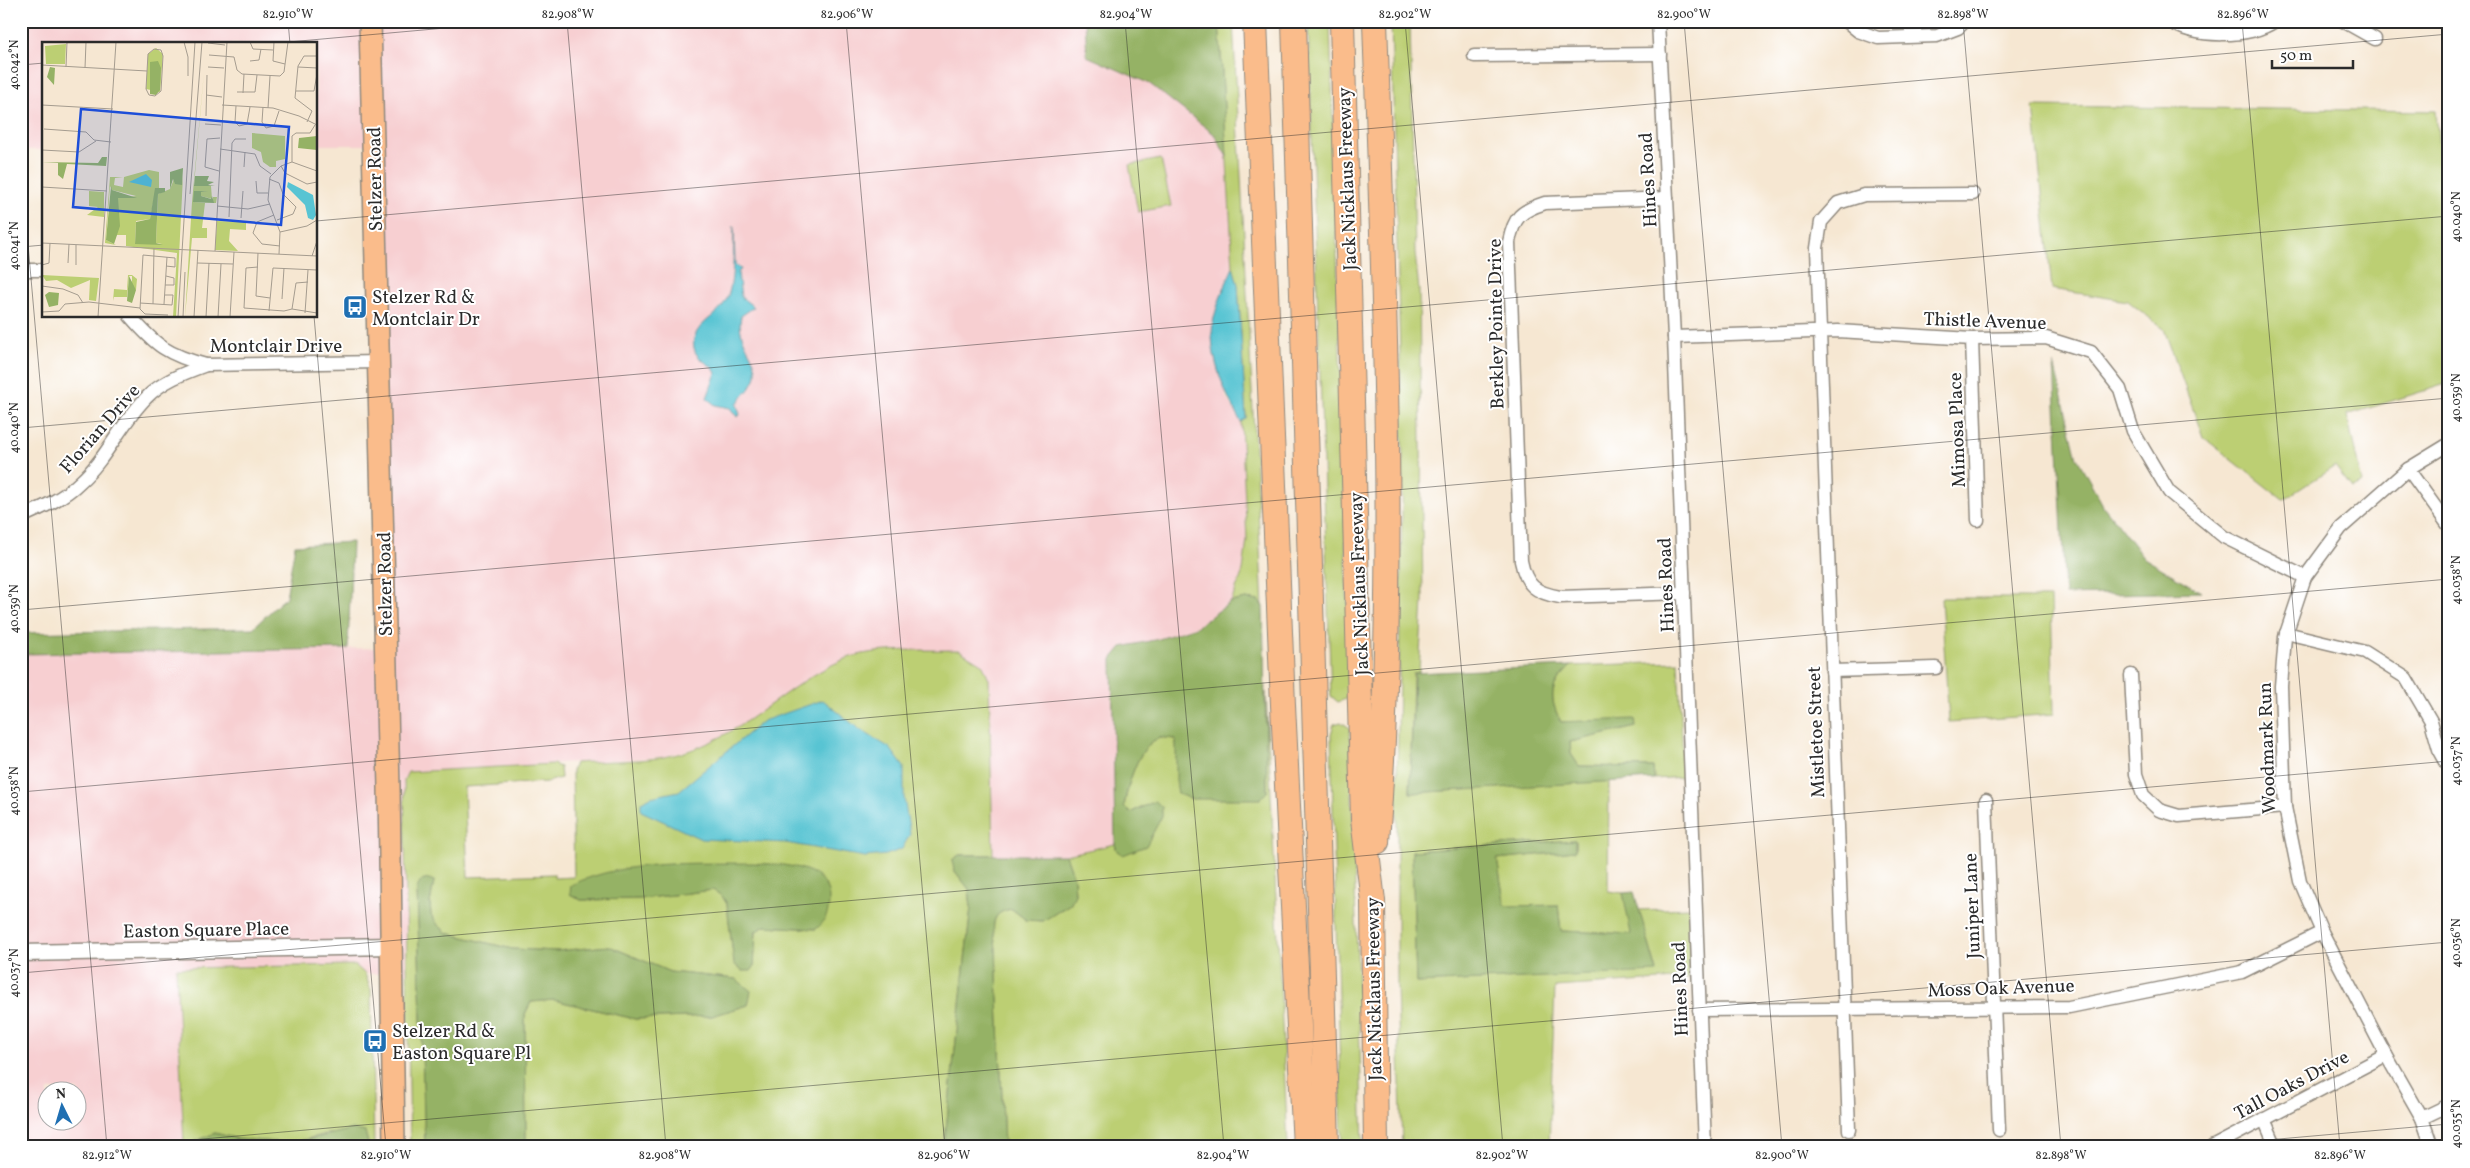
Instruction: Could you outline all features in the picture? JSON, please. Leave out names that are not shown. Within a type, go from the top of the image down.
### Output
[{"type":"highway","points":[[1254,21],[1283,705],[1305,1147]]},
{"type":"highway","points":[[1294,21],[1327,1147]]},
{"type":"highway","name":"Jack Nicklaus Freeway","points":[[1342,21],[1363,819],[1373,901],[1376,1147]]},
{"type":"highway","points":[[1373,901],[1385,734],[1388,509],[1375,21]]},
{"type":"main road","name":"Stelzer Road","points":[[370,21],[379,362],[394,1147]]},
{"type":"street","name":"Hines Road","points":[[1658,21],[1674,337],[1704,1147]]},
{"type":"street","points":[[1846,21],[1858,31],[1878,38],[1937,36],[1958,28],[1964,21]]},
{"type":"street","points":[[2170,21],[2180,28],[2204,33],[2253,32],[2275,21]]},
{"type":"street","points":[[2343,21],[2374,39]]},
{"type":"street","points":[[1474,56],[1660,54]]},
{"type":"street","name":"Mistletoe Street","points":[[1849,1130],[1817,248],[1821,222],[1838,202],[1864,195],[1973,194]]},
{"type":"street","name":"Berkley Pointe Drive","points":[[1667,198],[1544,203],[1526,209],[1513,223],[1509,242],[1521,561],[1529,584],[1543,594],[1560,597],[1684,593]]},
{"type":"street","points":[[21,270],[42,270]]},
{"type":"street","name":"Montclair Drive","points":[[132,318],[153,342],[180,358],[206,365],[379,362]]},
{"type":"street","name":"Thistle Avenue","points":[[1674,337],[1820,332],[1972,339],[2046,338],[2091,352],[2120,389],[2133,431],[2169,492],[2224,537],[2305,576]]},
{"type":"street","name":"Mimosa Place","points":[[1972,339],[1978,520]]},
{"type":"street","name":"Florian Drive","points":[[21,517],[44,508],[80,483],[97,464],[146,397],[175,376],[206,365]]},
{"type":"street","name":"Woodmark Run","points":[[2432,1147],[2422,1118],[2386,1055],[2322,932],[2300,881],[2285,807],[2281,686],[2286,634],[2305,576],[2341,528],[2408,469],[2449,444]]},
{"type":"street","points":[[2408,469],[2449,526]]},
{"type":"street","points":[[2286,634],[2365,652],[2406,678],[2431,721],[2439,749],[2449,767]]},
{"type":"street","points":[[1832,672],[1936,668]]},
{"type":"street","points":[[2131,676],[2136,774],[2143,795],[2158,810],[2179,816],[2285,807]]},
{"type":"street","name":"Juniper Lane","points":[[1986,800],[1999,1130]]},
{"type":"street","name":"Moss Oak Avenue","points":[[1699,1010],[2069,1007],[2242,972],[2322,932]]},
{"type":"street","name":"Easton Square Place","points":[[21,952],[391,946]]},
{"type":"street","name":"Tall Oaks Drive","points":[[2212,1147],[2386,1055]]},
{"type":"street","points":[[2422,1118],[2449,1105]]},
{"type":"street","points":[[2264,1119],[2276,1147]]},
{"type":"shaded area","points":[[21,21],[1085,21],[1088,56],[1150,84],[1214,134],[1227,157],[1233,267],[1221,297],[1226,397],[1241,422],[1247,540],[1243,571],[1231,602],[1196,626],[1159,639],[1122,647],[1112,659],[1115,844],[1066,855],[993,855],[989,679],[729,732],[710,743],[663,757],[408,772],[404,780],[407,973],[365,974],[355,965],[176,968],[184,1147],[21,1147],[21,654],[385,648],[373,145],[318,145],[318,42],[42,42],[42,150],[21,150]]},
{"type":"green space","points":[[1085,21],[1219,21],[1227,157],[1214,134],[1150,84],[1087,56]]},
{"type":"green space","points":[[1219,21],[1233,21],[1263,607],[1258,601],[1246,599],[1231,602],[1243,571],[1247,540],[1241,422],[1246,418],[1238,285],[1233,267]]},
{"type":"green space","points":[[1308,21],[1330,21],[1350,689],[1346,699],[1338,702],[1331,696]]},
{"type":"green space","points":[[1391,21],[1410,21],[1415,253],[1419,290],[1423,600],[1419,672],[1413,673],[1410,793],[1609,781],[1608,891],[1623,893],[1632,934],[1561,931],[1558,905],[1505,907],[1497,859],[1575,851],[1575,840],[1412,851],[1416,983],[1657,971],[1639,910],[1690,908],[1690,978],[1555,987],[1549,1147],[1402,1147],[1397,986],[1397,788],[1403,463]]},
{"type":"green space","points":[[2033,106],[2436,111],[2449,275],[2449,383],[2347,415],[2362,483],[2352,488],[2335,466],[2283,500],[2203,437],[2164,329],[2128,301],[2052,289]]},
{"type":"green space","points":[[1161,159],[1171,206],[1138,212],[1129,165]]},
{"type":"green space","points":[[2054,364],[2077,458],[2104,507],[2144,558],[2201,592],[2065,595]]},
{"type":"green space","points":[[352,542],[348,649],[21,654],[21,633],[253,628],[286,597],[295,545]]},
{"type":"green space","points":[[1941,598],[2051,598],[2054,714],[1949,722]]},
{"type":"green space","points":[[1246,599],[1259,601],[1263,607],[1267,792],[1260,799],[1191,799],[1178,794],[1176,781],[1176,739],[1160,738],[1152,742],[1140,757],[1131,778],[1124,806],[1130,813],[1155,801],[1162,807],[1162,816],[1146,846],[1123,855],[1117,851],[1115,844],[1112,659],[1122,647],[1159,639],[1196,627],[1231,602]]},
{"type":"green space","points":[[959,650],[983,665],[989,679],[993,855],[959,855],[954,870],[969,889],[971,907],[944,1147],[526,1147],[525,1014],[531,1002],[554,1000],[635,1019],[712,1016],[748,1005],[736,979],[670,972],[609,946],[557,951],[512,949],[447,933],[431,915],[430,903],[434,881],[417,888],[425,1147],[410,1147],[404,780],[408,772],[553,764],[560,767],[561,778],[547,782],[464,787],[468,877],[554,874],[554,878],[574,877],[572,771],[575,763],[661,758],[709,743],[749,720],[805,680],[845,659],[857,655],[886,651]],"holes":[[[826,885],[816,929],[764,926],[756,931],[754,967],[734,964],[727,904],[722,896],[713,890],[640,899],[581,900],[570,894]]]},
{"type":"green space","points":[[1678,662],[1684,777],[1654,779],[1653,767],[1579,766],[1571,754],[1570,742],[1636,727],[1561,722],[1554,705],[1553,691],[1564,673],[1571,666]]},
{"type":"green space","points":[[1571,666],[1559,679],[1553,691],[1554,705],[1561,722],[1635,719],[1636,727],[1570,742],[1571,754],[1579,766],[1653,767],[1654,779],[1410,793],[1414,673]]},
{"type":"green space","points":[[1266,692],[1288,1147],[1004,1147],[995,918],[1004,911],[1012,909],[1026,920],[1043,921],[1070,904],[1075,895],[1074,878],[1066,855],[1115,844],[1117,851],[1142,806],[1129,814],[1124,807],[1135,767],[1146,748],[1160,738],[1176,739],[1176,745],[1267,792]]},
{"type":"green space","points":[[1341,722],[1350,728],[1363,1147],[1342,1147],[1331,734],[1334,724]]},
{"type":"green space","points":[[1575,840],[1575,851],[1497,859],[1505,906],[1558,905],[1561,931],[1631,934],[1623,893],[1634,892],[1657,972],[1416,983],[1412,851]]},
{"type":"green space","points":[[959,855],[1066,855],[1074,878],[1075,895],[1070,904],[1043,921],[1026,920],[1012,909],[1004,911],[995,918],[1004,1147],[944,1147],[971,907],[969,889],[954,870],[952,860]]},
{"type":"green space","points":[[753,863],[789,866],[813,873],[822,880],[827,890],[829,903],[826,918],[816,929],[765,926],[756,931],[754,967],[751,971],[742,971],[734,964],[727,904],[722,896],[713,890],[640,899],[581,900],[570,894],[571,885],[614,871],[637,867]]},
{"type":"green space","points":[[429,879],[434,881],[430,903],[431,915],[447,933],[512,949],[557,951],[609,946],[670,972],[736,979],[751,991],[748,1005],[712,1016],[635,1019],[554,1000],[531,1002],[525,1014],[526,1147],[425,1147],[417,888],[421,881]]},
{"type":"green space","points":[[355,965],[365,974],[371,990],[374,1147],[369,1147],[365,1132],[325,1134],[292,1143],[238,1139],[215,1133],[184,1146],[176,968]]},
{"type":"green space","points":[[353,1129],[365,1132],[369,1147],[184,1147],[215,1133],[238,1139],[292,1143]]},
{"type":"water","points":[[734,226],[735,265],[741,269],[738,273],[741,297],[754,307],[741,316],[740,326],[756,372],[753,383],[737,404],[740,415],[737,417],[730,408],[715,405],[707,398],[716,373],[711,366],[698,356],[694,348],[696,334],[721,308],[728,295],[732,276]]},
{"type":"water","points":[[1233,267],[1238,285],[1246,418],[1241,422],[1218,372],[1212,331],[1222,292]]},
{"type":"water","points":[[823,700],[859,729],[890,748],[904,767],[904,798],[910,834],[902,849],[886,855],[865,857],[786,843],[701,839],[641,811],[641,802],[651,797],[679,791],[763,721]]},
{"type":"place","name":"Stelzer Rd & Montclair Dr","points":[[355,307]]},
{"type":"place","name":"Stelzer Rd & Easton Square Pl","points":[[375,1041]]}]
